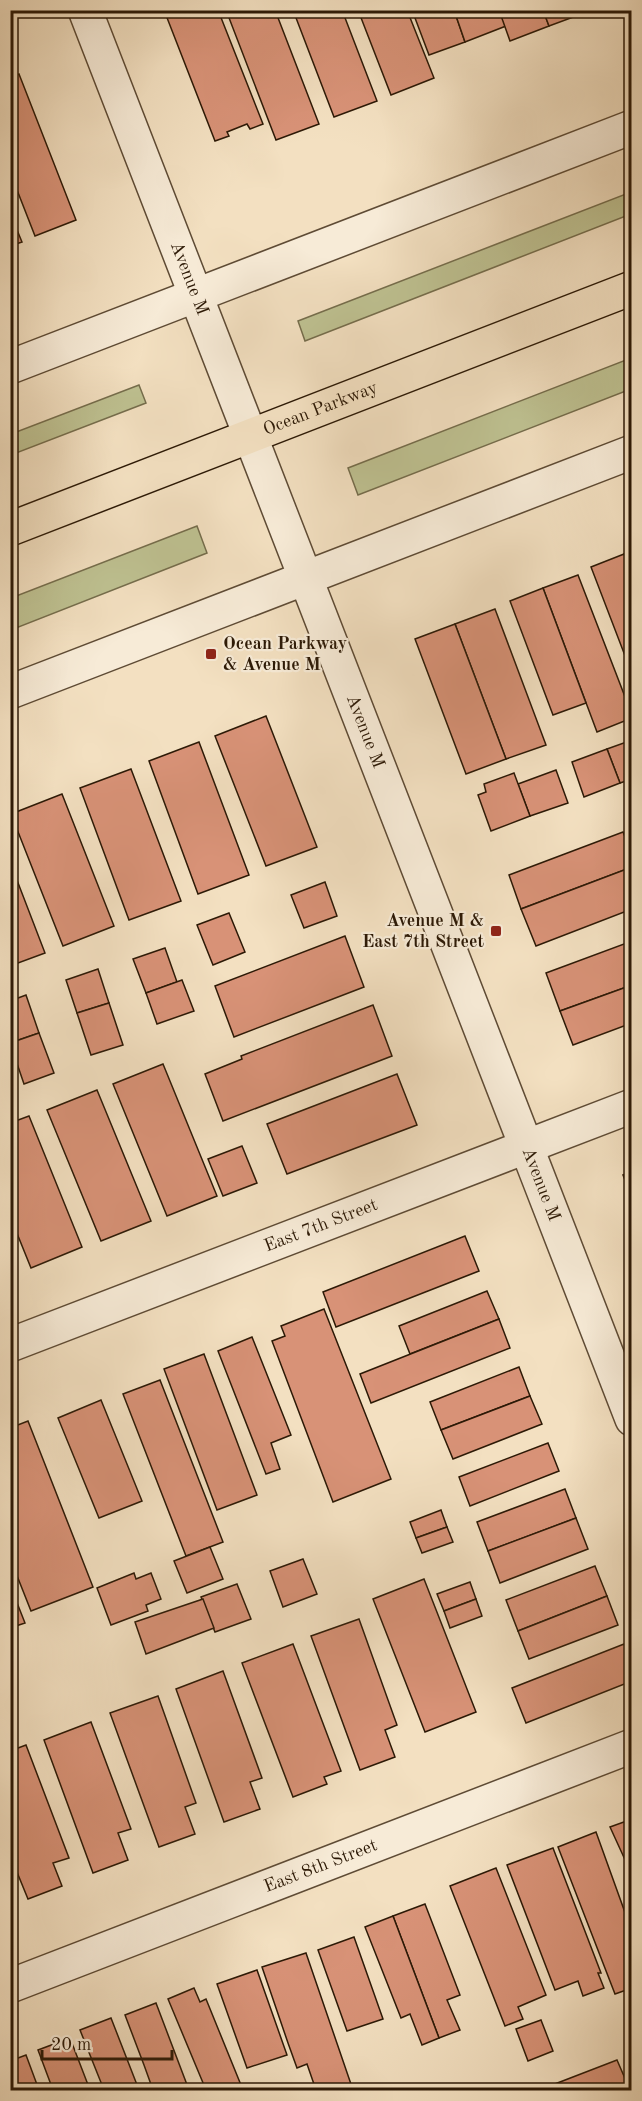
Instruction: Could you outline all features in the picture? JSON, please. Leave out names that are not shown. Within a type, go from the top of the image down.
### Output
[{"type":"main road","name":"Ocean Parkway","points":[[10,529],[632,288]]},
{"type":"street","name":"Avenue M","points":[[85,10],[194,297],[632,1419]]},
{"type":"street","points":[[10,368],[632,127]]},
{"type":"street","points":[[10,692],[632,452]]},
{"type":"street","name":"East 7th Street","points":[[10,1345],[632,1106]]},
{"type":"street","name":"East 8th Street","points":[[10,1986],[632,1746]]},
{"type":"green space","points":[[631,192],[631,214],[305,341],[298,321]]},
{"type":"green space","points":[[631,358],[631,389],[358,495],[348,468]]},
{"type":"green space","points":[[139,385],[146,403],[11,455],[11,434]]},
{"type":"green space","points":[[197,526],[207,553],[11,630],[11,598]]},
{"type":"building","points":[[164,10],[218,10],[263,124],[250,129],[247,124],[227,132],[229,136],[215,141]]},
{"type":"building","points":[[226,10],[275,10],[319,124],[276,140]]},
{"type":"building","points":[[293,10],[342,10],[377,101],[334,117]]},
{"type":"building","points":[[358,10],[407,10],[434,78],[391,95]]},
{"type":"building","points":[[412,10],[454,10],[465,42],[429,55]]},
{"type":"building","points":[[454,10],[499,10],[506,26],[465,42]]},
{"type":"building","points":[[499,10],[543,10],[549,26],[510,41]]},
{"type":"building","points":[[543,10],[587,10],[587,12],[549,26]]},
{"type":"building","points":[[19,74],[76,220],[35,236],[10,172],[10,78]]},
{"type":"building","points":[[10,213],[22,242],[10,246]]},
{"type":"building","points":[[632,552],[632,573],[624,554]]},
{"type":"building","points":[[624,554],[632,573],[632,674],[591,567]]},
{"type":"building","points":[[578,575],[632,715],[632,718],[597,732],[543,588]]},
{"type":"building","points":[[543,588],[586,703],[553,715],[510,601]]},
{"type":"building","points":[[495,609],[546,745],[506,759],[455,624]]},
{"type":"building","points":[[455,624],[506,759],[466,774],[415,639]]},
{"type":"building","points":[[266,716],[317,847],[266,866],[215,736]]},
{"type":"building","points":[[632,740],[632,779],[620,783],[607,749]]},
{"type":"building","points":[[199,742],[249,875],[198,894],[149,761]]},
{"type":"building","points":[[607,749],[620,783],[584,797],[572,762]]},
{"type":"building","points":[[131,769],[181,901],[129,920],[80,788]]},
{"type":"building","points":[[556,770],[568,803],[530,816],[518,784]]},
{"type":"building","points":[[514,773],[530,816],[491,831],[478,795],[486,792],[484,784]]},
{"type":"building","points":[[62,794],[114,926],[63,946],[11,814]]},
{"type":"building","points":[[623,832],[632,854],[632,867],[521,909],[509,875]]},
{"type":"building","points":[[10,862],[45,953],[10,966]]},
{"type":"building","points":[[632,867],[632,909],[536,946],[521,909]]},
{"type":"building","points":[[325,882],[337,916],[304,928],[291,895]]},
{"type":"building","points":[[229,913],[245,952],[213,965],[197,925]]},
{"type":"building","points":[[345,936],[364,987],[234,1037],[215,986]]},
{"type":"building","points":[[632,941],[632,985],[560,1011],[546,973]]},
{"type":"building","points":[[165,948],[177,982],[146,993],[133,959]]},
{"type":"building","points":[[98,969],[109,1003],[77,1013],[66,980]]},
{"type":"building","points":[[182,980],[194,1011],[157,1024],[146,993]]},
{"type":"building","points":[[632,985],[632,1023],[573,1045],[560,1011]]},
{"type":"building","points":[[26,995],[39,1033],[10,1043],[10,1001]]},
{"type":"building","points":[[109,1003],[123,1045],[91,1055],[77,1013]]},
{"type":"building","points":[[373,1005],[392,1056],[223,1121],[205,1074],[242,1059],[241,1056]]},
{"type":"building","points":[[39,1033],[54,1073],[24,1084],[10,1043]]},
{"type":"building","points":[[163,1064],[217,1196],[167,1216],[113,1084]]},
{"type":"building","points":[[397,1074],[417,1125],[287,1174],[267,1124]]},
{"type":"building","points":[[97,1090],[151,1221],[101,1241],[47,1110]]},
{"type":"building","points":[[29,1116],[82,1247],[31,1268],[10,1216],[10,1123]]},
{"type":"building","points":[[242,1146],[257,1183],[223,1196],[208,1159]]},
{"type":"building","points":[[632,1171],[632,1199],[623,1175]]},
{"type":"building","points":[[465,1236],[479,1271],[336,1327],[323,1292]]},
{"type":"building","points":[[487,1291],[499,1319],[410,1354],[399,1326]]},
{"type":"building","points":[[324,1309],[391,1479],[333,1502],[272,1341],[285,1336],[281,1326]]},
{"type":"building","points":[[499,1319],[510,1348],[371,1403],[360,1374]]},
{"type":"building","points":[[252,1337],[291,1435],[271,1443],[280,1469],[266,1474],[218,1351]]},
{"type":"building","points":[[204,1354],[257,1495],[217,1510],[164,1369]]},
{"type":"building","points":[[519,1367],[530,1396],[441,1430],[430,1402]]},
{"type":"building","points":[[160,1380],[223,1542],[186,1556],[123,1394]]},
{"type":"building","points":[[530,1396],[542,1424],[453,1459],[441,1430]]},
{"type":"building","points":[[101,1400],[142,1501],[99,1518],[58,1418]]},
{"type":"building","points":[[28,1421],[93,1587],[31,1611],[10,1558],[10,1428]]},
{"type":"building","points":[[548,1443],[559,1471],[470,1506],[459,1477]]},
{"type":"building","points":[[565,1489],[576,1518],[488,1551],[477,1522]]},
{"type":"building","points":[[441,1510],[447,1527],[416,1538],[410,1522]]},
{"type":"building","points":[[576,1518],[588,1549],[500,1583],[488,1551]]},
{"type":"building","points":[[447,1527],[453,1542],[422,1553],[416,1538]]},
{"type":"building","points":[[210,1547],[223,1579],[187,1593],[174,1561]]},
{"type":"building","points":[[303,1559],[317,1594],[283,1607],[270,1571]]},
{"type":"building","points":[[595,1566],[607,1596],[518,1631],[506,1600]]},
{"type":"building","points":[[134,1573],[136,1579],[151,1573],[161,1599],[146,1605],[148,1611],[111,1625],[97,1588]]},
{"type":"building","points":[[424,1579],[476,1712],[425,1732],[373,1599]]},
{"type":"building","points":[[470,1582],[476,1599],[444,1611],[437,1594]]},
{"type":"building","points":[[237,1584],[251,1619],[215,1632],[201,1597]]},
{"type":"building","points":[[10,1585],[25,1623],[10,1628]]},
{"type":"building","points":[[607,1596],[618,1625],[529,1659],[518,1631]]},
{"type":"building","points":[[203,1599],[214,1628],[146,1654],[135,1622]]},
{"type":"building","points":[[476,1599],[482,1616],[450,1628],[444,1611]]},
{"type":"building","points":[[359,1619],[397,1725],[385,1730],[395,1757],[360,1770],[311,1636]]},
{"type":"building","points":[[293,1644],[341,1771],[324,1777],[327,1784],[293,1797],[242,1663]]},
{"type":"building","points":[[624,1644],[632,1665],[632,1681],[526,1723],[512,1688]]},
{"type":"building","points":[[223,1671],[262,1778],[250,1782],[260,1809],[224,1822],[176,1689]]},
{"type":"building","points":[[158,1696],[196,1803],[185,1807],[195,1834],[159,1847],[110,1713]]},
{"type":"building","points":[[91,1722],[131,1829],[118,1833],[128,1860],[93,1873],[44,1740]]},
{"type":"building","points":[[26,1745],[69,1858],[53,1863],[62,1886],[28,1899],[10,1855],[10,1751]]},
{"type":"building","points":[[632,1819],[632,1875],[610,1827]]},
{"type":"building","points":[[596,1832],[632,1932],[632,1988],[615,1994],[558,1847]]},
{"type":"building","points":[[553,1848],[601,1973],[598,1973],[604,1988],[583,1996],[578,1981],[555,1990],[507,1865]]},
{"type":"building","points":[[496,1868],[546,1995],[518,2007],[523,2019],[505,2026],[450,1886]]},
{"type":"building","points":[[425,1904],[460,1995],[447,2000],[460,2030],[439,2038],[393,1916]]},
{"type":"building","points":[[393,1916],[439,2038],[422,2045],[410,2014],[401,2018],[365,1927]]},
{"type":"building","points":[[354,1937],[383,2019],[347,2031],[318,1950]]},
{"type":"building","points":[[306,1953],[353,2090],[316,2090],[307,2064],[297,2068],[288,2043],[262,1967]]},
{"type":"building","points":[[257,1970],[287,2055],[247,2068],[217,1984]]},
{"type":"building","points":[[194,1988],[200,2002],[206,1999],[243,2090],[206,2090],[168,1999]]},
{"type":"building","points":[[156,2003],[189,2090],[153,2090],[125,2015]]},
{"type":"building","points":[[111,2018],[139,2090],[104,2090],[80,2030]]},
{"type":"building","points":[[541,2020],[553,2051],[528,2061],[516,2029]]},
{"type":"building","points":[[70,2038],[90,2090],[53,2090],[38,2050]]},
{"type":"building","points":[[26,2055],[39,2090],[10,2090],[10,2061]]},
{"type":"building","points":[[617,2060],[630,2090],[548,2090],[547,2087]]},
{"type":"place","name":"Ocean Parkway & Avenue M","points":[[211,654]]},
{"type":"place","name":"Avenue M & East 7th Street","points":[[496,931]]}]
